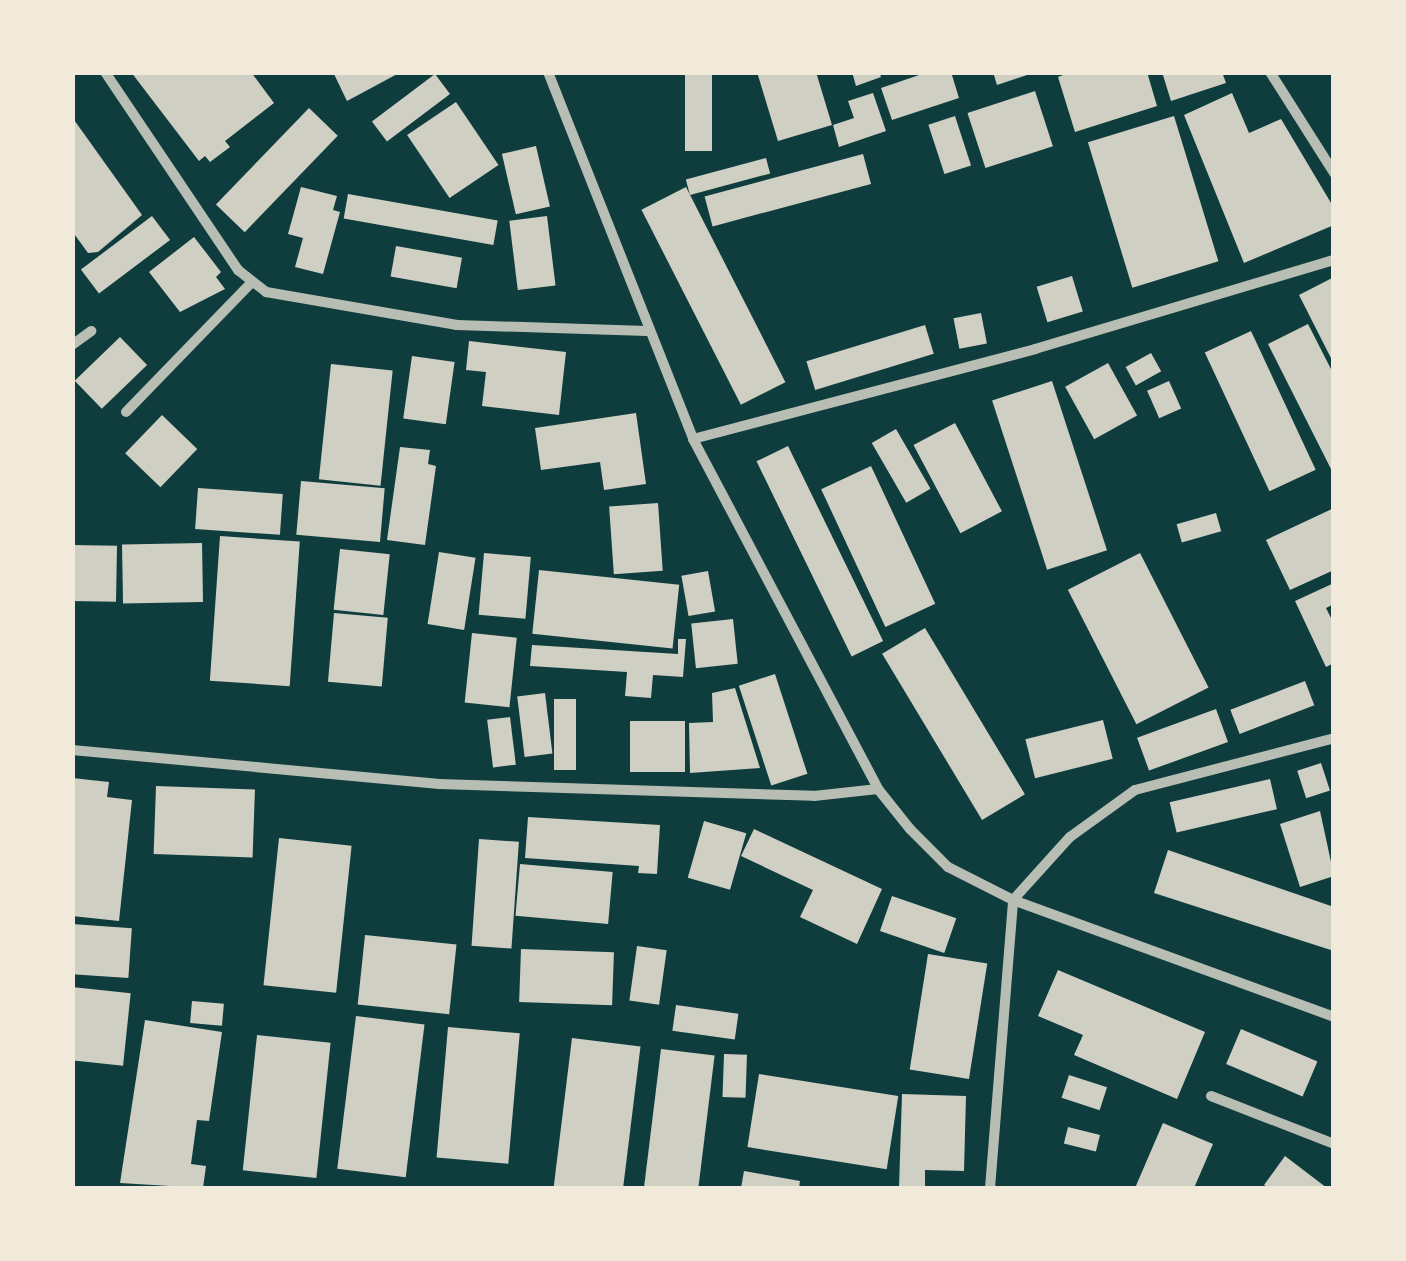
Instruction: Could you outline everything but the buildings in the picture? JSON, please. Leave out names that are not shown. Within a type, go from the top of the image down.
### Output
[{"type":"street","points":[[105,72],[250,284],[296,301],[457,325],[647,331]]},
{"type":"street","points":[[548,72],[647,331],[693,439],[878,789],[948,867],[1013,900],[1334,1017]]},
{"type":"street","points":[[1270,72],[1334,173]]},
{"type":"street","points":[[693,439],[1035,349],[1334,260]]},
{"type":"street","points":[[126,412],[250,284]]},
{"type":"street","points":[[72,345],[91,331]]},
{"type":"street","points":[[990,1188],[1013,900],[1070,837],[1135,790],[1334,738]]},
{"type":"street","points":[[72,750],[440,784],[814,796],[878,789]]},
{"type":"street","points":[[1211,1096],[1334,1144]]}]
